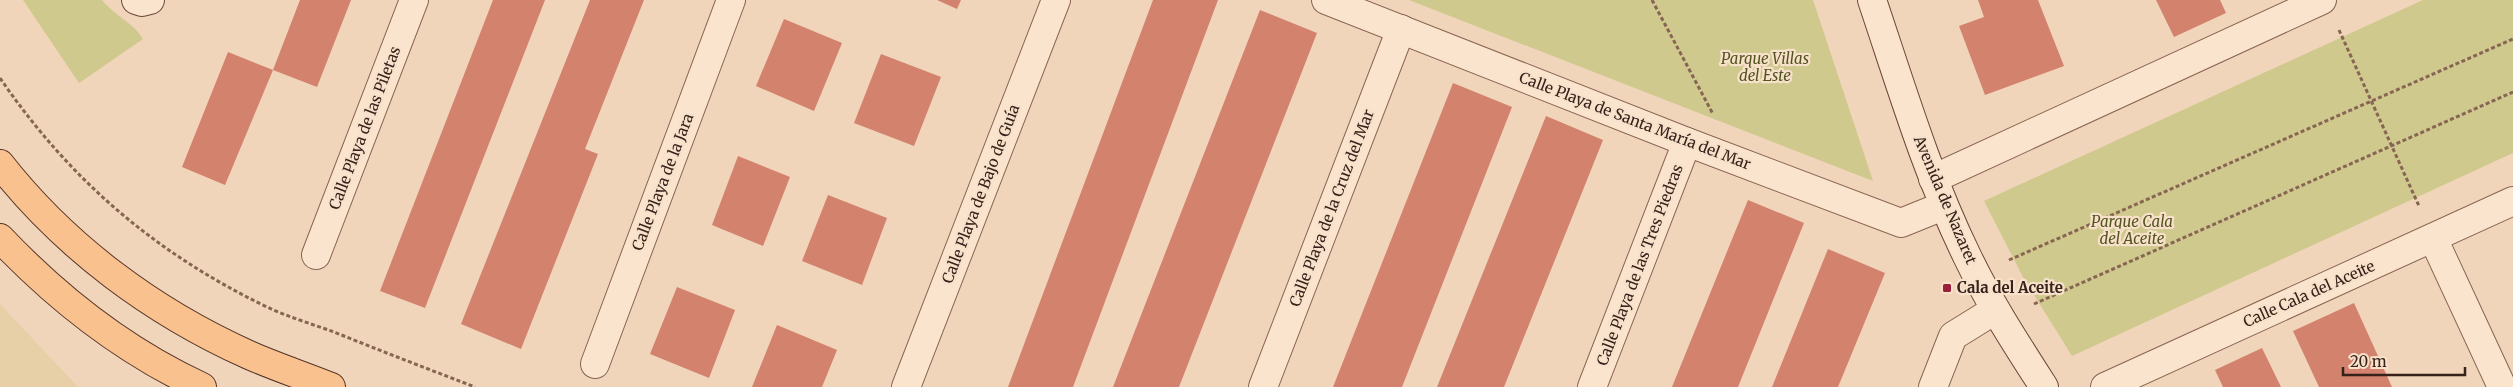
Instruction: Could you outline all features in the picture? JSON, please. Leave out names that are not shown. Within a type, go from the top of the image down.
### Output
[{"type":"main road","points":[[0,164],[47,217],[121,282],[148,300],[249,355],[331,387]]},
{"type":"main road","points":[[0,238],[23,263],[94,322],[136,351],[202,387]]},
{"type":"street","points":[[136,0],[142,2],[150,0]]},
{"type":"street","name":"Calle Playa de las Piletas","points":[[316,255],[414,0]]},
{"type":"street","name":"Calle Playa de la Jara","points":[[595,364],[732,0]]},
{"type":"street","name":"Calle Playa de Bajo de Guía","points":[[906,387],[1056,0]]},
{"type":"street","name":"Calle Playa de Santa María del Mar","points":[[1326,0],[1687,142],[1901,223],[1944,206]]},
{"type":"street","name":"Avenida de Nazaret","points":[[1872,0],[1932,178],[1944,206],[1995,310],[2044,387]]},
{"type":"street","points":[[1932,178],[2322,0]]},
{"type":"street","name":"Calle Playa de la Cruz del Mar","points":[[1263,387],[1401,29]]},
{"type":"street","name":"Calle Playa de las Tres Piedras","points":[[1592,387],[1687,142]]},
{"type":"street","name":"Calle Cala del Aceite","points":[[2105,387],[2513,201]]},
{"type":"street","points":[[2433,238],[2502,387]]},
{"type":"street","points":[[1933,387],[1953,336],[1995,310]]},
{"type":"path","points":[[1652,0],[1739,161]]},
{"type":"path","points":[[2336,25],[2433,238]]},
{"type":"path","points":[[2004,262],[2513,39]]},
{"type":"path","points":[[0,78],[43,136],[72,169],[131,223],[191,266],[269,308],[475,387]]},
{"type":"path","points":[[2029,306],[2513,92]]},
{"type":"shaded area","points":[[0,304],[78,387],[0,387]]},
{"type":"green space","points":[[23,0],[102,0],[134,28],[143,39],[79,83]]},
{"type":"green space","name":"Parque Villas del Este","points":[[1409,0],[1813,0],[1873,181]]},
{"type":"green space","name":"Parque Cala del Aceite","points":[[2423,0],[2513,0],[2513,153],[2072,356],[2024,279],[1984,201]]},
{"type":"building","points":[[300,0],[351,0],[317,87],[273,70]]},
{"type":"building","points":[[493,0],[545,0],[425,308],[380,291]]},
{"type":"building","points":[[590,0],[644,0],[585,149],[598,154],[521,349],[461,324]]},
{"type":"building","points":[[937,0],[961,0],[957,9]]},
{"type":"building","points":[[1153,0],[1218,0],[1073,387],[1008,387]]},
{"type":"building","points":[[1978,0],[2038,0],[2064,66],[1985,95],[1959,26],[1984,17]]},
{"type":"building","points":[[2156,0],[2220,0],[2226,13],[2174,37]]},
{"type":"building","points":[[1260,10],[1317,33],[1179,387],[1113,387]]},
{"type":"building","points":[[784,19],[842,43],[814,111],[756,86]]},
{"type":"building","points":[[228,52],[273,70],[225,185],[182,167]]},
{"type":"building","points":[[881,54],[941,77],[914,146],[854,123]]},
{"type":"building","points":[[1453,83],[1512,107],[1402,387],[1333,387]]},
{"type":"building","points":[[1546,116],[1603,140],[1504,387],[1437,387]]},
{"type":"building","points":[[738,156],[790,177],[763,246],[712,225]]},
{"type":"building","points":[[828,195],[887,218],[862,285],[802,261]]},
{"type":"building","points":[[1748,200],[1804,223],[1738,387],[1672,387]]},
{"type":"building","points":[[1828,249],[1885,273],[1838,387],[1772,387]]},
{"type":"building","points":[[677,287],[735,310],[709,378],[650,354]]},
{"type":"building","points":[[2354,303],[2392,387],[2319,387],[2293,331]]},
{"type":"building","points":[[777,325],[837,350],[822,387],[752,387]]},
{"type":"building","points":[[2262,348],[2281,387],[2223,387],[2215,370]]},
{"type":"place","name":"Cala del Aceite","points":[[1947,288]]}]
